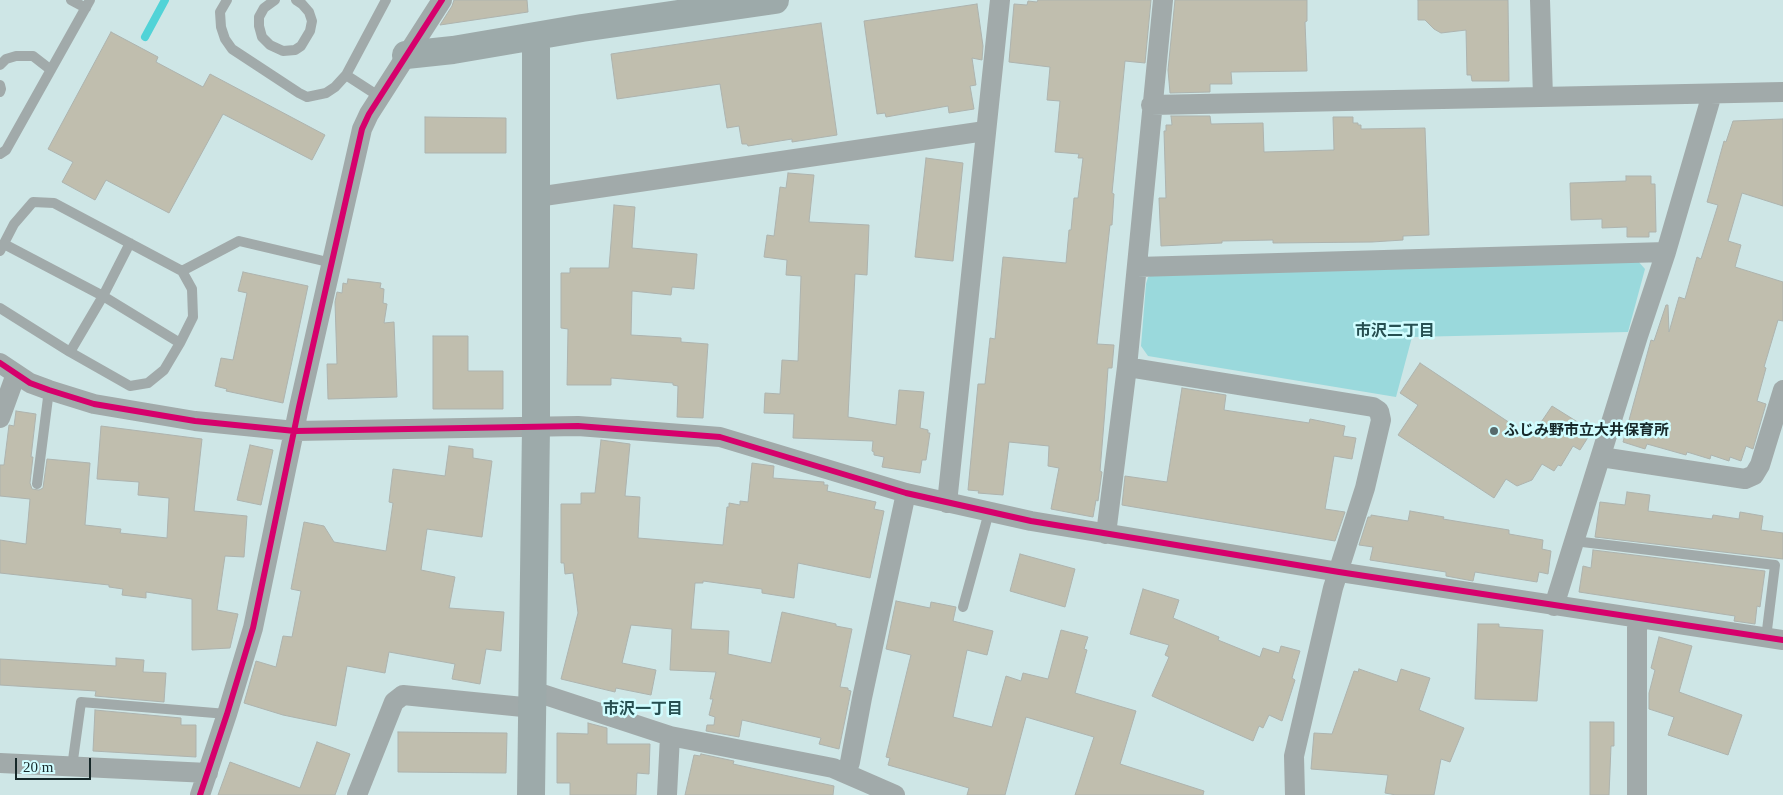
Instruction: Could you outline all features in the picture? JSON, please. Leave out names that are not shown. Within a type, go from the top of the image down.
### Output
[{"type":"street","points":[[200,795],[228,714],[253,628],[299,407],[362,129],[406,55],[442,0]]},
{"type":"street","points":[[406,55],[453,50],[775,0]]},
{"type":"street","points":[[947,503],[1000,0]]},
{"type":"street","points":[[1106,534],[1127,367],[1151,105],[1163,0]]},
{"type":"street","points":[[1540,0],[1543,97]]},
{"type":"street","points":[[531,795],[536,427],[536,36]]},
{"type":"street","points":[[1151,105],[1783,92]]},
{"type":"street","points":[[1554,606],[1666,252],[1712,94]]},
{"type":"street","points":[[537,197],[985,131]]},
{"type":"street","points":[[1137,267],[1666,252]]},
{"type":"street","points":[[1127,367],[1372,406],[1379,411],[1381,420],[1365,488],[1339,572],[1294,756],[1295,795]]},
{"type":"street","points":[[0,418],[8,368],[30,382],[49,390],[94,404],[189,420],[295,431],[578,426],[720,437],[906,494],[989,512],[1106,534],[1339,572],[1774,639]]},
{"type":"street","points":[[1600,457],[1745,479],[1754,475],[1760,465],[1783,390]]},
{"type":"street","points":[[846,773],[850,762],[906,494]]},
{"type":"street","points":[[1637,618],[1637,795]]},
{"type":"street","points":[[357,795],[394,702],[403,695],[533,699],[670,736],[833,768],[895,795]]},
{"type":"street","points":[[667,795],[670,736]]},
{"type":"street","points":[[0,763],[208,773]]},
{"type":"lane","points":[[0,154],[6,150],[88,4],[71,0]]},
{"type":"lane","points":[[227,0],[220,12],[221,27],[225,39],[232,49],[307,97],[326,93],[335,88],[346,75],[386,0]]},
{"type":"lane","points":[[275,0],[264,8],[259,16],[259,26],[262,37],[270,45],[283,51],[295,50],[301,46],[310,31],[312,21],[309,12],[301,1]]},
{"type":"lane","points":[[0,64],[6,59],[16,56],[33,56],[51,70]]},
{"type":"lane","points":[[346,75],[380,97]]},
{"type":"lane","points":[[0,85],[2,88],[0,92]]},
{"type":"lane","points":[[0,308],[70,352],[130,386],[148,383],[164,370],[180,343],[193,317],[192,289],[182,271],[54,203],[33,202],[14,224],[2,248],[103,296],[180,343]]},
{"type":"lane","points":[[182,271],[239,241],[332,263]]},
{"type":"lane","points":[[70,352],[103,296],[130,243]]},
{"type":"lane","points":[[37,484],[49,390]]},
{"type":"lane","points":[[963,607],[989,512]]},
{"type":"lane","points":[[1574,541],[1775,565],[1774,639]]},
{"type":"lane","points":[[72,767],[81,702],[228,714]]},
{"type":"shaded area","points":[[1637,260],[1645,269],[1628,332],[1412,337],[1396,397],[1148,356],[1141,346],[1146,284],[1148,277],[1155,274]]},
{"type":"building","points":[[454,0],[527,0],[528,12],[440,25]]},
{"type":"building","points":[[1038,0],[1151,0],[1145,63],[1125,61],[1112,193],[1114,194],[1112,225],[1110,225],[1097,344],[1114,345],[1112,368],[1108,368],[1100,471],[1102,472],[1098,501],[1096,500],[1093,517],[1051,509],[1059,468],[1048,466],[1049,446],[1009,442],[1003,495],[978,493],[979,491],[968,490],[978,384],[985,384],[990,338],[995,339],[1003,257],[1066,263],[1074,198],[1078,198],[1083,158],[1078,158],[1079,154],[1055,152],[1060,101],[1047,100],[1050,67],[1009,62],[1014,4],[1027,5],[1028,1],[1037,2]]},
{"type":"building","points":[[1175,0],[1307,0],[1307,21],[1305,22],[1307,71],[1231,72],[1232,84],[1210,84],[1210,92],[1170,93],[1168,70]]},
{"type":"building","points":[[1418,0],[1508,0],[1509,81],[1472,81],[1471,75],[1467,75],[1466,30],[1441,33],[1425,20],[1418,20]]},
{"type":"building","points":[[977,4],[983,46],[982,60],[972,58],[976,85],[970,86],[974,109],[949,113],[948,106],[886,117],[885,113],[877,114],[864,21]]},
{"type":"building","points":[[821,23],[837,135],[792,142],[792,139],[748,146],[747,144],[742,144],[739,126],[727,128],[720,84],[617,99],[611,54]]},
{"type":"building","points":[[111,32],[158,57],[156,62],[203,87],[210,74],[325,135],[312,160],[223,114],[169,213],[106,180],[95,200],[62,182],[73,162],[48,149]]},
{"type":"building","points":[[1171,116],[1210,116],[1211,124],[1263,123],[1264,152],[1334,150],[1333,117],[1353,117],[1353,123],[1361,125],[1361,129],[1425,128],[1429,235],[1403,236],[1403,240],[1372,242],[1273,243],[1273,240],[1222,241],[1222,243],[1161,246],[1159,198],[1166,198],[1164,131],[1166,131],[1166,125],[1172,125]]},
{"type":"building","points":[[425,117],[506,118],[506,153],[425,153]]},
{"type":"building","points":[[1783,119],[1783,206],[1742,193],[1728,241],[1741,245],[1735,267],[1783,282],[1783,321],[1778,320],[1764,367],[1766,368],[1757,401],[1766,404],[1753,449],[1746,446],[1741,461],[1730,457],[1729,461],[1711,455],[1710,459],[1687,452],[1686,455],[1647,444],[1645,449],[1623,442],[1651,340],[1654,341],[1666,305],[1668,305],[1669,332],[1679,297],[1685,299],[1697,257],[1701,259],[1718,205],[1707,202],[1724,141],[1726,142],[1733,121]]},
{"type":"building","points":[[926,158],[963,163],[953,261],[915,257]]},
{"type":"building","points":[[788,173],[814,175],[809,222],[869,225],[867,275],[855,274],[848,417],[896,425],[899,390],[924,392],[920,428],[928,430],[928,433],[930,433],[926,460],[922,460],[920,473],[882,467],[884,457],[874,455],[872,451],[873,441],[793,438],[794,414],[764,413],[765,393],[780,394],[782,360],[798,361],[801,276],[786,275],[787,260],[764,257],[767,235],[774,236],[780,187],[786,188]]},
{"type":"building","points":[[1626,176],[1651,176],[1651,184],[1655,184],[1656,232],[1649,232],[1649,237],[1627,237],[1627,227],[1602,228],[1602,219],[1571,220],[1570,183],[1626,181]]},
{"type":"building","points":[[614,205],[635,207],[632,248],[697,254],[694,289],[672,287],[671,295],[632,291],[631,335],[681,338],[681,342],[708,344],[703,418],[677,417],[678,386],[673,385],[673,383],[611,378],[611,385],[567,385],[568,329],[561,328],[561,273],[570,273],[570,268],[609,268]]},
{"type":"building","points":[[243,272],[308,286],[283,403],[226,391],[227,389],[215,386],[221,358],[233,360],[247,293],[238,291]]},
{"type":"building","points":[[348,279],[381,283],[380,288],[384,289],[383,303],[387,304],[384,323],[394,322],[397,397],[328,399],[327,364],[337,364],[335,302],[337,292],[342,293],[343,283],[347,284]]},
{"type":"building","points":[[433,336],[468,336],[468,371],[503,371],[503,409],[433,409]]},
{"type":"building","points":[[1420,363],[1531,437],[1552,406],[1592,431],[1580,450],[1573,446],[1561,466],[1558,465],[1554,471],[1542,464],[1532,480],[1517,486],[1506,479],[1494,498],[1398,435],[1418,405],[1400,393]]},
{"type":"building","points":[[1182,388],[1226,395],[1224,410],[1309,423],[1310,419],[1345,426],[1343,436],[1356,438],[1352,459],[1334,456],[1325,509],[1345,512],[1335,541],[1122,505],[1125,476],[1167,482]]},
{"type":"building","points":[[16,411],[36,414],[31,457],[33,457],[30,483],[32,489],[39,490],[43,488],[47,459],[90,463],[85,525],[121,529],[120,533],[167,538],[169,498],[138,495],[139,482],[97,479],[101,426],[202,439],[194,511],[247,516],[244,557],[225,556],[217,610],[238,614],[230,648],[192,650],[192,599],[146,592],[146,598],[122,595],[123,589],[109,587],[109,585],[0,573],[0,540],[26,544],[30,499],[0,496],[0,465],[4,465],[9,425],[14,426]]},
{"type":"building","points":[[601,440],[630,444],[625,496],[640,497],[638,538],[723,545],[729,503],[740,505],[740,501],[748,502],[752,463],[774,466],[773,478],[824,482],[824,485],[828,485],[827,491],[876,502],[874,509],[884,511],[870,578],[798,563],[794,598],[762,593],[762,589],[703,581],[703,583],[695,583],[691,629],[729,631],[728,654],[771,663],[782,612],[852,629],[840,687],[848,688],[851,691],[839,749],[819,744],[821,738],[742,720],[739,737],[706,731],[707,725],[714,725],[715,717],[709,715],[713,699],[710,699],[716,672],[670,670],[672,629],[631,625],[622,663],[656,670],[651,695],[616,688],[615,692],[561,679],[578,613],[573,573],[565,574],[564,563],[561,563],[561,504],[581,504],[581,493],[595,493]]},
{"type":"building","points":[[250,445],[273,450],[261,505],[237,500]]},
{"type":"building","points":[[449,446],[473,449],[473,458],[492,461],[482,537],[427,529],[421,570],[455,577],[449,608],[504,612],[501,651],[486,649],[480,684],[452,679],[455,664],[389,652],[385,673],[347,666],[336,726],[283,715],[244,703],[256,661],[276,667],[283,636],[292,637],[301,591],[291,589],[304,522],[324,526],[334,542],[386,551],[393,503],[389,502],[393,469],[445,476]]},
{"type":"building","points":[[1627,492],[1650,495],[1648,511],[1712,519],[1713,515],[1739,519],[1740,512],[1763,516],[1761,530],[1783,533],[1783,559],[1595,537],[1600,502],[1625,505]]},
{"type":"building","points":[[1410,511],[1444,517],[1443,519],[1509,530],[1509,534],[1543,540],[1542,549],[1551,551],[1548,574],[1539,572],[1537,582],[1475,572],[1473,581],[1446,576],[1446,572],[1370,560],[1373,547],[1359,545],[1368,517],[1371,517],[1371,515],[1408,521]]},
{"type":"building","points":[[1593,550],[1765,571],[1760,607],[1757,606],[1755,624],[1734,621],[1735,616],[1579,592],[1583,566],[1591,568]]},
{"type":"building","points":[[1020,554],[1075,569],[1065,607],[1010,591]]},
{"type":"building","points":[[1143,589],[1179,600],[1173,618],[1219,637],[1218,640],[1260,657],[1263,648],[1279,653],[1281,646],[1300,651],[1292,678],[1295,680],[1282,721],[1269,715],[1263,728],[1259,726],[1253,741],[1152,696],[1169,657],[1165,655],[1169,645],[1130,634]]},
{"type":"building","points":[[896,601],[930,608],[931,602],[956,607],[953,621],[993,631],[987,655],[967,650],[953,717],[992,727],[1006,676],[1021,681],[1023,673],[1048,679],[1061,630],[1088,637],[1084,649],[1087,650],[1075,693],[1136,711],[1120,764],[1204,791],[1203,795],[1075,795],[1094,737],[1026,717],[1005,795],[967,795],[969,788],[888,765],[890,758],[886,757],[911,655],[886,649]]},
{"type":"building","points":[[1478,624],[1499,624],[1499,627],[1543,630],[1537,701],[1475,699]]},
{"type":"building","points":[[1659,637],[1692,646],[1679,692],[1742,715],[1728,755],[1668,735],[1674,717],[1649,709],[1649,693],[1655,670],[1651,668]]},
{"type":"building","points":[[116,658],[144,660],[143,672],[166,673],[164,702],[95,696],[96,691],[0,685],[0,659],[116,666]]},
{"type":"building","points":[[1359,669],[1397,682],[1401,669],[1430,678],[1419,710],[1464,728],[1450,762],[1441,759],[1434,795],[1396,795],[1385,793],[1388,775],[1311,769],[1314,733],[1332,734],[1354,671],[1358,672]]},
{"type":"building","points":[[95,710],[181,718],[181,725],[196,725],[196,757],[93,751]]},
{"type":"building","points":[[1590,722],[1614,722],[1614,746],[1611,746],[1609,795],[1590,795]]},
{"type":"building","points":[[588,723],[607,728],[607,744],[650,744],[649,774],[637,773],[636,795],[570,795],[570,783],[557,783],[557,733],[588,734]]},
{"type":"building","points":[[398,732],[507,733],[506,773],[398,772]]},
{"type":"building","points":[[317,742],[350,754],[335,795],[218,795],[230,762],[300,788]]},
{"type":"building","points":[[701,754],[734,761],[733,764],[834,786],[833,795],[685,795],[694,755],[700,756]]},
{"type":"waterway","points":[[145,37],[165,0]]},
{"type":"cycle path","points":[[200,795],[253,628],[299,407],[362,129],[369,114],[442,0]]},
{"type":"cycle path","points":[[0,363],[30,383],[94,404],[195,421],[295,431],[578,426],[720,437],[906,493],[1031,521],[1339,572],[1783,640]]},
{"type":"place","name":"ふじみ野市立大井保育所","points":[[1494,431]]},
{"type":"district","name":"市沢二丁目","points":[[1395,332]]},
{"type":"district","name":"市沢一丁目","points":[[643,710]]}]
